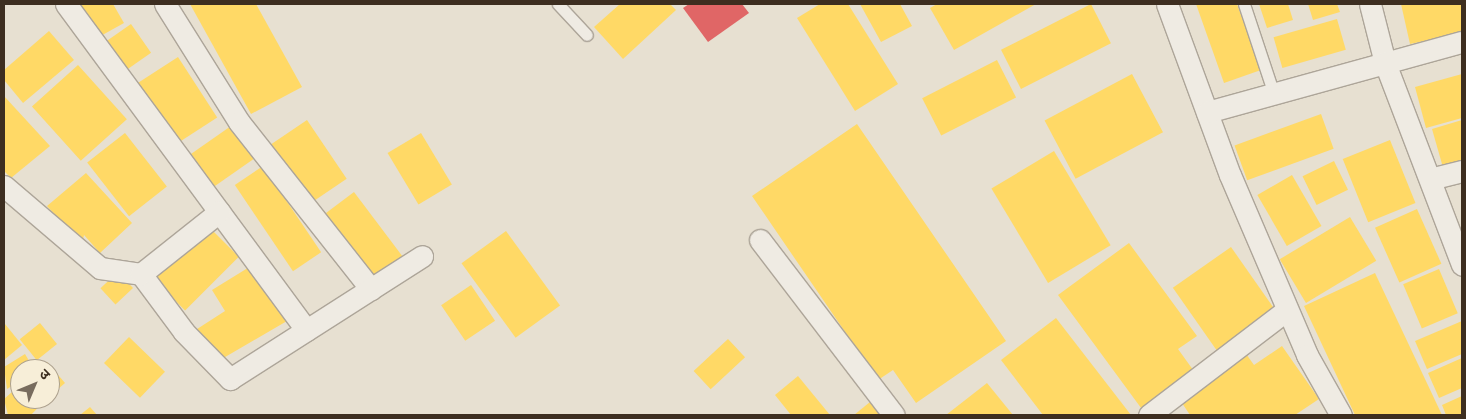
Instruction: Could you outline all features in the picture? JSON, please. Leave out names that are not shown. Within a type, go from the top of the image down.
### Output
[{"type":"street","points":[[66,4],[306,330]]},
{"type":"street","points":[[166,4],[239,122],[370,289]]},
{"type":"street","points":[[1167,4],[1206,112],[1287,310],[1341,415]]},
{"type":"street","points":[[1370,4],[1385,63],[1462,265]]},
{"type":"street","points":[[1206,112],[1462,42]]},
{"type":"street","points":[[1430,179],[1462,171]]},
{"type":"street","points":[[4,186],[100,268],[141,274],[184,332],[230,379],[422,256]]},
{"type":"street","points":[[141,274],[219,212]]},
{"type":"street","points":[[760,240],[894,415]]},
{"type":"street","points":[[1149,415],[1287,310]]},
{"type":"lane","points":[[558,4],[587,34]]},
{"type":"lane","points":[[1244,4],[1274,94]]},
{"type":"building: आवास","points":[[77,4],[113,4],[124,23],[97,38]]},
{"type":"building: आवास","points":[[190,4],[256,4],[302,87],[251,114]]},
{"type":"building: आवास","points":[[620,4],[670,4],[676,10],[623,59],[594,27]]},
{"type":"building: आवास","points":[[820,4],[848,4],[898,84],[855,111],[797,18]]},
{"type":"building: आवास","points":[[860,4],[900,4],[912,26],[881,42]]},
{"type":"building: आवास","points":[[937,4],[1036,4],[954,50],[930,8]]},
{"type":"building: आवास","points":[[1091,4],[1111,43],[1021,89],[1001,50]]},
{"type":"building: आवास","points":[[1196,4],[1237,4],[1261,70],[1224,83]]},
{"type":"building: आवास","points":[[1259,4],[1288,4],[1293,20],[1267,28]]},
{"type":"building: आवास","points":[[1308,4],[1337,4],[1340,12],[1313,20]]},
{"type":"building: आवास","points":[[1401,4],[1462,4],[1462,33],[1410,44]]},
{"type":"building: आवास","points":[[1337,19],[1346,50],[1282,68],[1274,37]]},
{"type":"building: आवास","points":[[131,24],[151,53],[120,74],[100,46]]},
{"type":"building: आवास","points":[[49,31],[74,60],[23,103],[4,80],[4,70]]},
{"type":"building: आवास","points":[[178,57],[217,117],[173,146],[134,86]]},
{"type":"building: आवास","points":[[997,60],[1016,97],[941,136],[922,98]]},
{"type":"building: आवास","points":[[78,65],[127,119],[81,161],[32,106]]},
{"type":"building: आवास","points":[[1132,74],[1163,132],[1076,179],[1045,120]]},
{"type":"building: आवास","points":[[1462,74],[1462,118],[1426,128],[1415,87]]},
{"type":"building: आवास","points":[[4,96],[50,146],[11,178],[4,171]]},
{"type":"building: आवास","points":[[1321,114],[1334,149],[1247,180],[1235,145]]},
{"type":"building: आवास","points":[[307,120],[347,179],[309,204],[270,145]]},
{"type":"building: आवास","points":[[1462,120],[1462,167],[1444,171],[1432,129]]},
{"type":"building: आवास","points":[[857,124],[1006,341],[916,403],[893,370],[878,380],[752,196]]},
{"type":"building: आवास","points":[[231,126],[254,159],[203,194],[180,162]]},
{"type":"building: आवास","points":[[125,133],[167,187],[129,216],[87,163]]},
{"type":"building: आवास","points":[[421,133],[452,184],[418,205],[388,153]]},
{"type":"building: आवास","points":[[1390,140],[1415,203],[1368,222],[1343,159]]},
{"type":"building: आवास","points":[[1054,151],[1111,245],[1048,283],[991,189]]},
{"type":"building: आवास","points":[[1334,161],[1348,190],[1317,205],[1303,176]]},
{"type":"building: आवास","points":[[263,166],[321,252],[293,271],[235,185]]},
{"type":"building: आवास","points":[[86,173],[132,223],[100,253],[84,235],[82,244],[47,206]]},
{"type":"building: आवास","points":[[1292,175],[1322,226],[1287,246],[1257,195]]},
{"type":"building: आवास","points":[[354,192],[403,257],[371,281],[322,216]]},
{"type":"building: आवास","points":[[1417,209],[1441,264],[1399,283],[1375,228]]},
{"type":"building: आवास","points":[[1350,217],[1376,261],[1306,303],[1280,259]]},
{"type":"building: आवास","points":[[207,225],[239,257],[185,311],[153,279]]},
{"type":"building: आवास","points":[[506,231],[560,305],[516,338],[462,263]]},
{"type":"building: आवास","points":[[1129,243],[1197,336],[1178,349],[1196,374],[1144,412],[1058,295]]},
{"type":"building: आवास","points":[[1231,247],[1277,313],[1219,353],[1173,288]]},
{"type":"building: आवास","points":[[251,266],[287,321],[220,360],[194,331],[225,311],[212,290]]},
{"type":"building: आवास","points":[[1439,269],[1458,313],[1422,328],[1403,284]]},
{"type":"building: आवास","points":[[118,272],[133,288],[115,304],[100,288]]},
{"type":"building: आवास","points":[[1375,273],[1442,415],[1355,415],[1304,306]]},
{"type":"building: आवास","points":[[471,285],[495,321],[465,341],[441,305]]},
{"type":"building: आवास","points":[[1056,318],[1131,415],[1043,415],[1001,360]]},
{"type":"building: आवास","points":[[1462,321],[1462,354],[1427,369],[1415,341]]},
{"type":"building: आवास","points":[[40,323],[57,344],[38,359],[36,359],[20,339]]},
{"type":"building: आवास","points":[[4,325],[22,345],[4,360]]},
{"type":"building: आवास","points":[[129,337],[165,372],[140,398],[104,363]]},
{"type":"building: आवास","points":[[728,339],[745,357],[711,389],[694,371]]},
{"type":"building: आवास","points":[[1282,346],[1319,399],[1295,415],[1190,415],[1178,397],[1244,351],[1254,365]]},
{"type":"building: आवास","points":[[25,354],[28,359],[17,359]]},
{"type":"building: आवास","points":[[1462,358],[1462,388],[1439,398],[1428,373]]},
{"type":"building: आवास","points":[[10,363],[10,387],[7,389],[4,367]]},
{"type":"building: आवास","points":[[798,376],[830,415],[791,415],[775,395]]},
{"type":"building: आवास","points":[[60,377],[65,383],[60,387]]},
{"type":"building: आवास","points":[[987,383],[1013,415],[946,415]]},
{"type":"building: आवास","points":[[10,394],[10,409],[37,409],[31,415],[8,415],[4,399]]},
{"type":"building: आवास","points":[[1462,396],[1462,415],[1446,415],[1442,405]]},
{"type":"building: आवास","points":[[870,402],[881,415],[854,415]]},
{"type":"building: आवास","points":[[90,407],[97,415],[80,415]]},
{"type":"building: दुकानें","points":[[689,4],[742,4],[749,13],[708,42],[683,8]]}]
